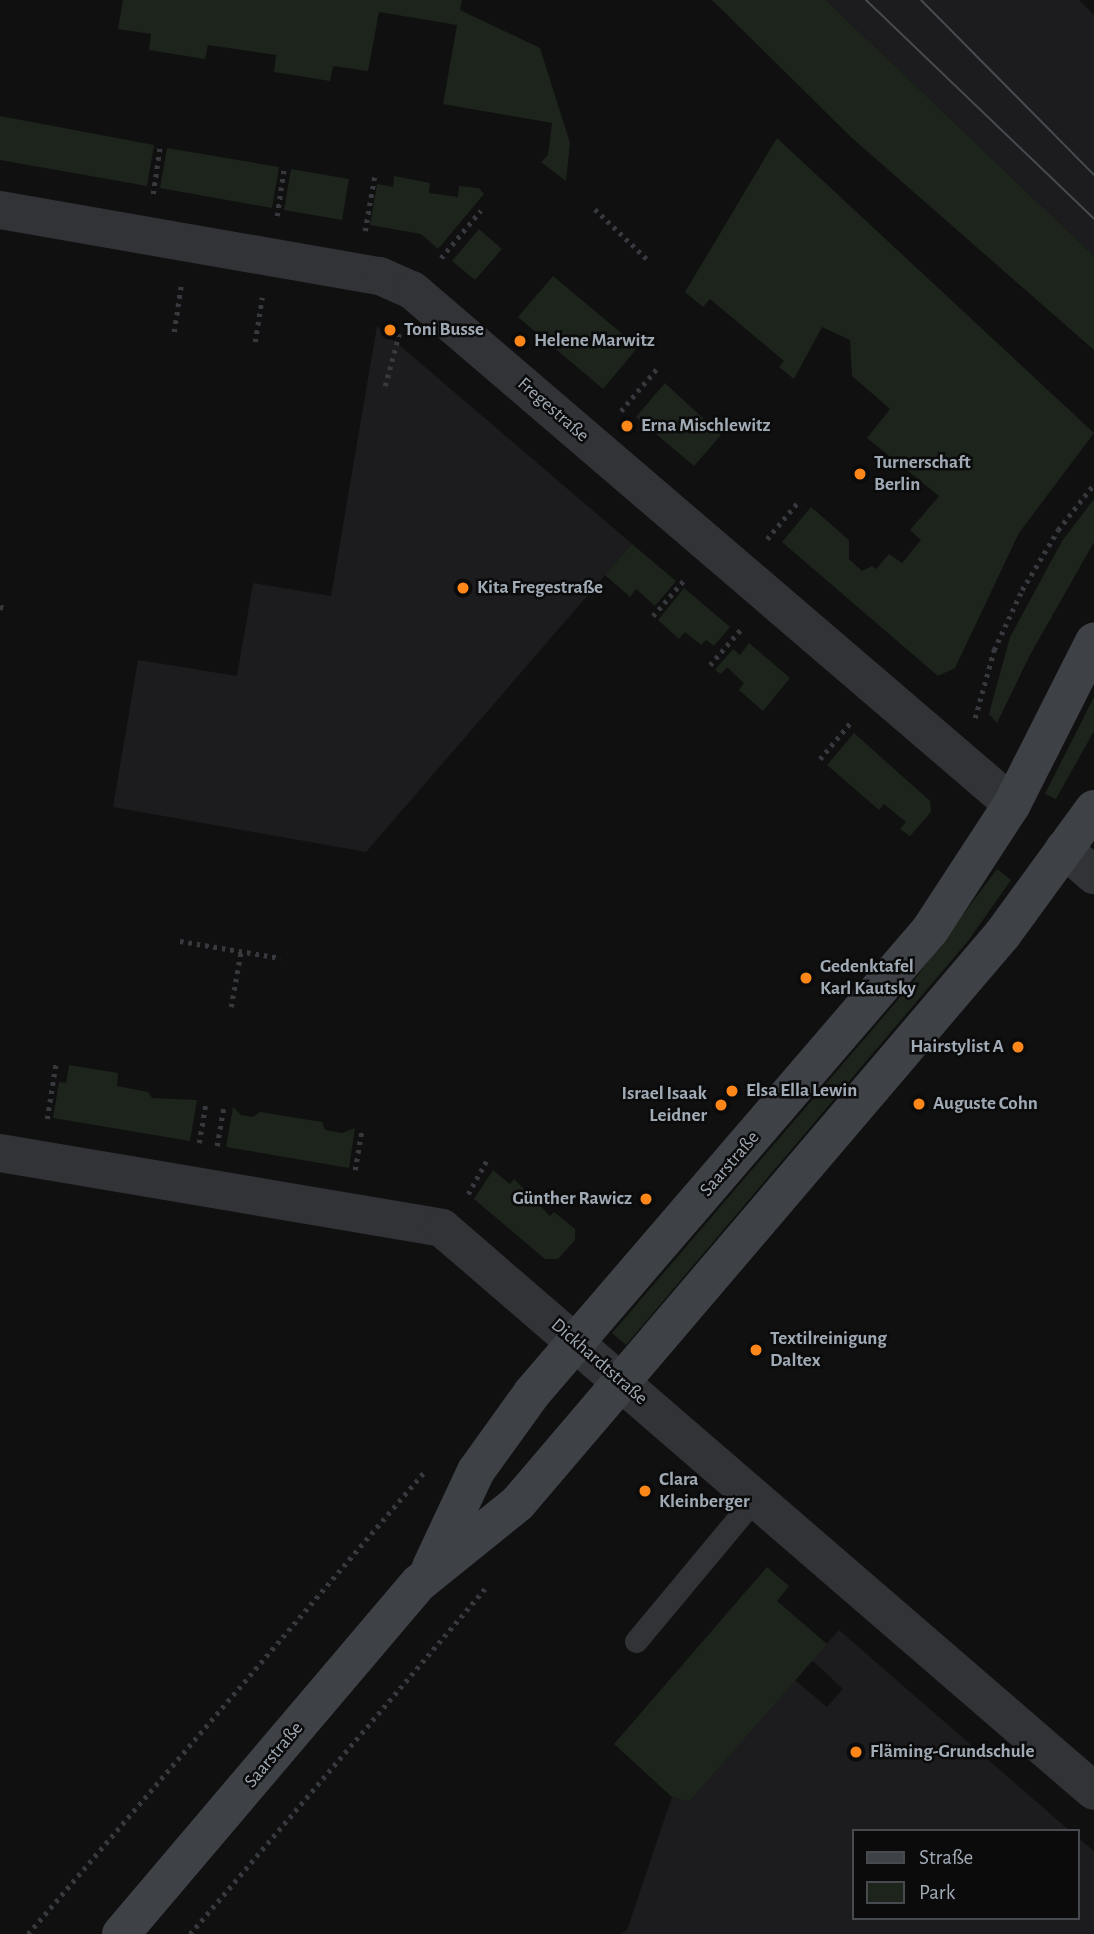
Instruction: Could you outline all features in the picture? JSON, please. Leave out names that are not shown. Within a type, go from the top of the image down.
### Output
[{"type":"main road","name":"Saarstraße","points":[[427,1575],[477,1471],[575,1341],[930,930],[1012,804],[1094,642]]},
{"type":"main road","name":"Saarstraße","points":[[121,1934],[427,1575],[518,1503],[1002,935],[1094,809]]},
{"type":"street","name":"Fregestraße","points":[[0,210],[380,275],[412,290],[1012,804]]},
{"type":"street","points":[[1064,849],[1094,875]]},
{"type":"street","name":"Dickhardtstraße","points":[[0,1153],[442,1228],[1094,1791]]},
{"type":"lane","points":[[636,1641],[756,1497]]},
{"type":"path","points":[[152,195],[160,146]]},
{"type":"path","points":[[277,216],[284,168]]},
{"type":"path","points":[[365,231],[375,173]]},
{"type":"path","points":[[595,209],[648,260]]},
{"type":"path","points":[[437,262],[481,210]]},
{"type":"path","points":[[174,332],[182,281]]},
{"type":"path","points":[[255,342],[261,306]]},
{"type":"path","points":[[385,386],[394,340]]},
{"type":"path","points":[[624,407],[659,366]]},
{"type":"path","points":[[973,727],[994,650],[1021,590],[1058,530],[1094,484]]},
{"type":"path","points":[[772,533],[798,502]]},
{"type":"path","points":[[653,617],[680,585]]},
{"type":"path","points":[[0,607],[7,608]]},
{"type":"path","points":[[710,665],[737,634]]},
{"type":"path","points":[[820,759],[847,727]]},
{"type":"path","points":[[180,941],[281,958]]},
{"type":"path","points":[[231,1007],[241,951]]},
{"type":"path","points":[[46,1124],[56,1062]]},
{"type":"path","points":[[197,1149],[205,1102]]},
{"type":"path","points":[[216,1153],[224,1105]]},
{"type":"path","points":[[354,1176],[362,1129]]},
{"type":"path","points":[[464,1200],[488,1158]]},
{"type":"path","points":[[28,1934],[426,1470]]},
{"type":"path","points":[[190,1934],[489,1584]]},
{"type":"shaded area","points":[[826,0],[1079,0],[1094,15],[1094,256]]},
{"type":"shaded area","name":"Kita Fregestraße","points":[[377,326],[632,544],[366,852],[113,807],[138,660],[237,676],[253,583],[331,596]]},
{"type":"shaded area","name":"Fläming-Grundschule","points":[[839,1630],[1068,1829],[852,1829],[852,1920],[1080,1920],[1080,1840],[1094,1851],[1094,1934],[620,1934],[627,1930],[672,1797],[689,1802],[795,1680],[827,1707],[843,1689],[812,1660]]},
{"type":"green space","points":[[123,0],[462,0],[460,10],[540,48],[570,143],[566,181],[541,162],[548,155],[552,123],[443,104],[457,25],[379,12],[368,71],[333,66],[330,81],[274,72],[276,55],[208,45],[205,59],[149,50],[151,34],[118,29]]},
{"type":"green space","points":[[712,0],[826,0],[1094,256],[1094,350],[852,138]]},
{"type":"green space","points":[[0,116],[154,145],[147,186],[0,160]]},
{"type":"green space","points":[[777,138],[1094,433],[1019,533],[955,668],[938,676],[782,542],[811,507],[849,540],[849,559],[862,571],[872,566],[876,569],[889,554],[902,563],[921,540],[910,530],[939,496],[867,438],[890,409],[852,376],[850,340],[822,327],[794,379],[779,367],[784,361],[710,299],[703,307],[685,292]]},
{"type":"green space","points":[[167,148],[279,167],[272,208],[160,188]]},
{"type":"green space","points":[[291,169],[349,179],[342,220],[284,210]]},
{"type":"green space","points":[[394,176],[430,183],[429,193],[458,197],[459,186],[479,188],[484,194],[438,249],[421,234],[370,225],[377,184],[393,187]]},
{"type":"green space","points":[[479,229],[502,249],[475,280],[452,261]]},
{"type":"green space","points":[[553,276],[638,347],[603,389],[518,317]]},
{"type":"green space","points":[[665,383],[721,435],[694,466],[636,417]]},
{"type":"green space","points":[[1094,499],[1094,542],[1030,655],[997,723],[989,714],[1010,637],[1062,541]]},
{"type":"green space","points":[[632,544],[676,581],[655,606],[636,589],[630,597],[605,575]]},
{"type":"green space","points":[[684,588],[730,627],[714,646],[706,640],[701,645],[685,632],[679,639],[658,620]]},
{"type":"green space","points":[[749,643],[790,678],[763,711],[739,690],[744,683],[727,667],[721,674],[715,670],[733,649],[740,655]]},
{"type":"green space","points":[[1094,697],[1094,731],[1056,799],[1045,794]]},
{"type":"green space","points":[[854,733],[930,801],[931,812],[910,836],[900,829],[906,822],[884,804],[879,810],[827,765]]},
{"type":"green space","points":[[997,869],[1011,880],[968,941],[626,1345],[612,1333],[908,988]]},
{"type":"green space","points":[[69,1065],[118,1073],[117,1086],[148,1092],[152,1098],[197,1100],[190,1141],[53,1118],[59,1082],[66,1083]]},
{"type":"green space","points":[[233,1107],[241,1115],[253,1117],[260,1112],[322,1122],[325,1130],[342,1133],[355,1128],[349,1168],[226,1147]]},
{"type":"green space","points":[[493,1170],[510,1184],[514,1179],[550,1216],[554,1212],[575,1229],[575,1240],[558,1259],[545,1259],[474,1199]]},
{"type":"green space","points":[[767,1567],[789,1586],[777,1601],[827,1644],[689,1802],[672,1797],[614,1744]]},
{"type":"tram line","points":[[866,0],[1094,219]]},
{"type":"tram line","points":[[921,0],[1094,175]]},
{"type":"place","name":"Toni Busse","points":[[390,330]]},
{"type":"place","name":"Helene Marwitz","points":[[520,341]]},
{"type":"place","name":"Erna Mischlewitz","points":[[627,426]]},
{"type":"place","name":"Turnerschaft Berlin","points":[[860,474]]},
{"type":"place","name":"Kita Fregestraße","points":[[463,588]]},
{"type":"place","name":"Gedenktafel Karl Kautsky","points":[[806,978]]},
{"type":"place","name":"Hairstylist A","points":[[1018,1047]]},
{"type":"place","name":"Elsa Ella Lewin","points":[[732,1091]]},
{"type":"place","name":"Auguste Cohn","points":[[919,1104]]},
{"type":"place","name":"Israel Isaak Leidner","points":[[721,1105]]},
{"type":"place","name":"Günther Rawicz","points":[[646,1199]]},
{"type":"place","name":"Textilreinigung Daltex","points":[[756,1350]]},
{"type":"place","name":"Clara Kleinberger","points":[[645,1491]]},
{"type":"place","name":"Fläming-Grundschule","points":[[856,1752]]}]
